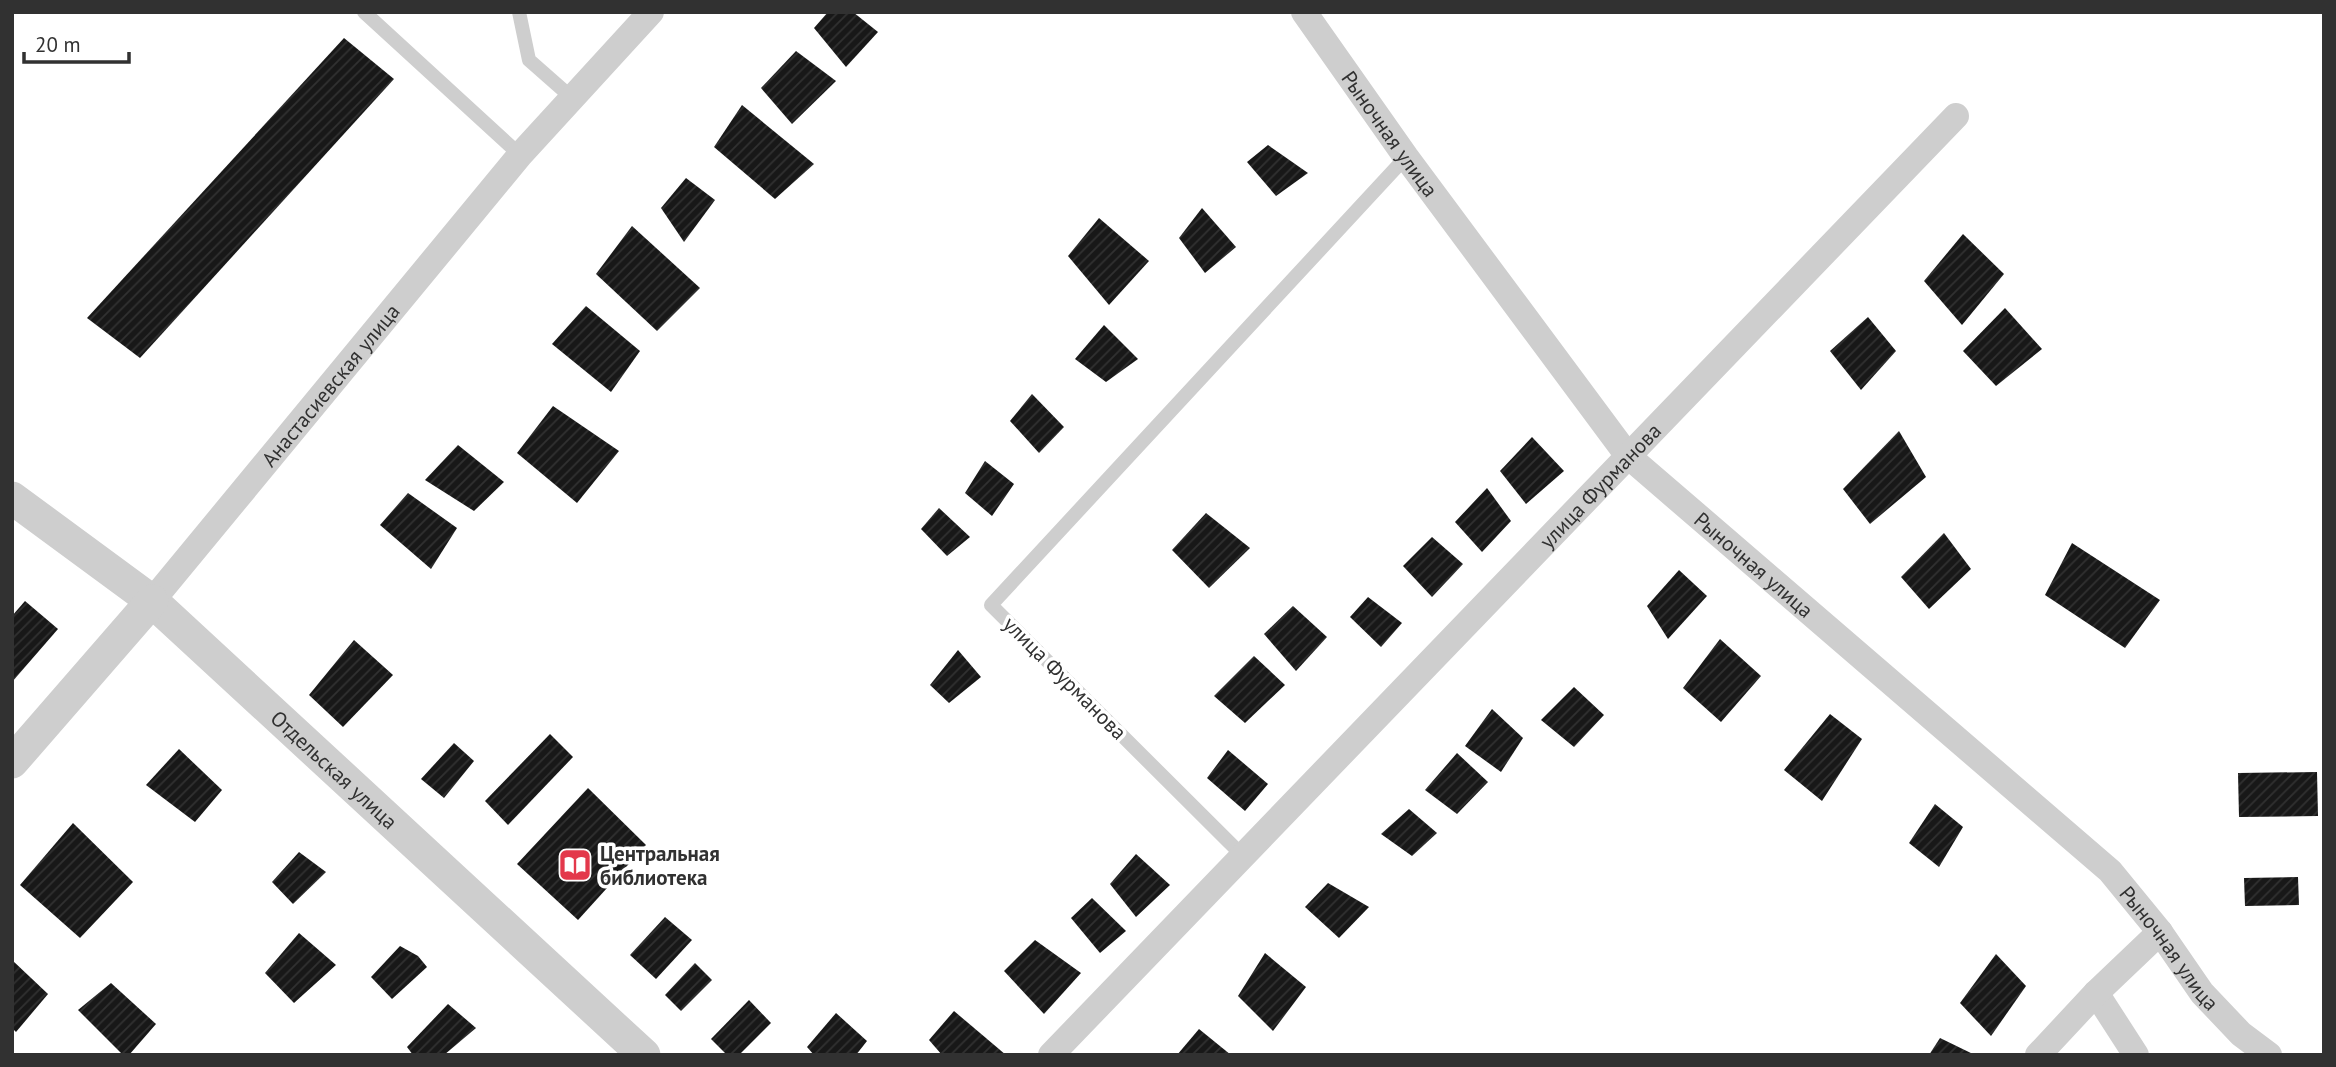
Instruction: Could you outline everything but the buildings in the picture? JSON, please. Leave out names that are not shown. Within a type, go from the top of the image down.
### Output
[{"type":"street","name":"Анастасиевская улица","points":[[12,762],[152,601],[520,155],[651,12]]},
{"type":"street","name":"Рыночная улица","points":[[1304,12],[1406,157],[1628,456],[2110,871],[2160,932],[2202,993],[2241,1034],[2269,1055]]},
{"type":"street","name":"улица Фурманова","points":[[1051,1055],[1956,116]]},
{"type":"street","name":"Отдельская улица","points":[[12,498],[152,601],[644,1055]]},
{"type":"street","points":[[2038,1055],[2096,993],[2160,932]]},
{"type":"street","points":[[2096,993],[2136,1055]]},
{"type":"lane","points":[[364,12],[520,155]]},
{"type":"lane","points":[[519,12],[529,60],[571,97]]},
{"type":"lane","name":"улица Фурманова","points":[[1243,856],[991,605],[1406,157]]},
{"type":"place","name":"Центральная библиотека","points":[[575,865]]}]
